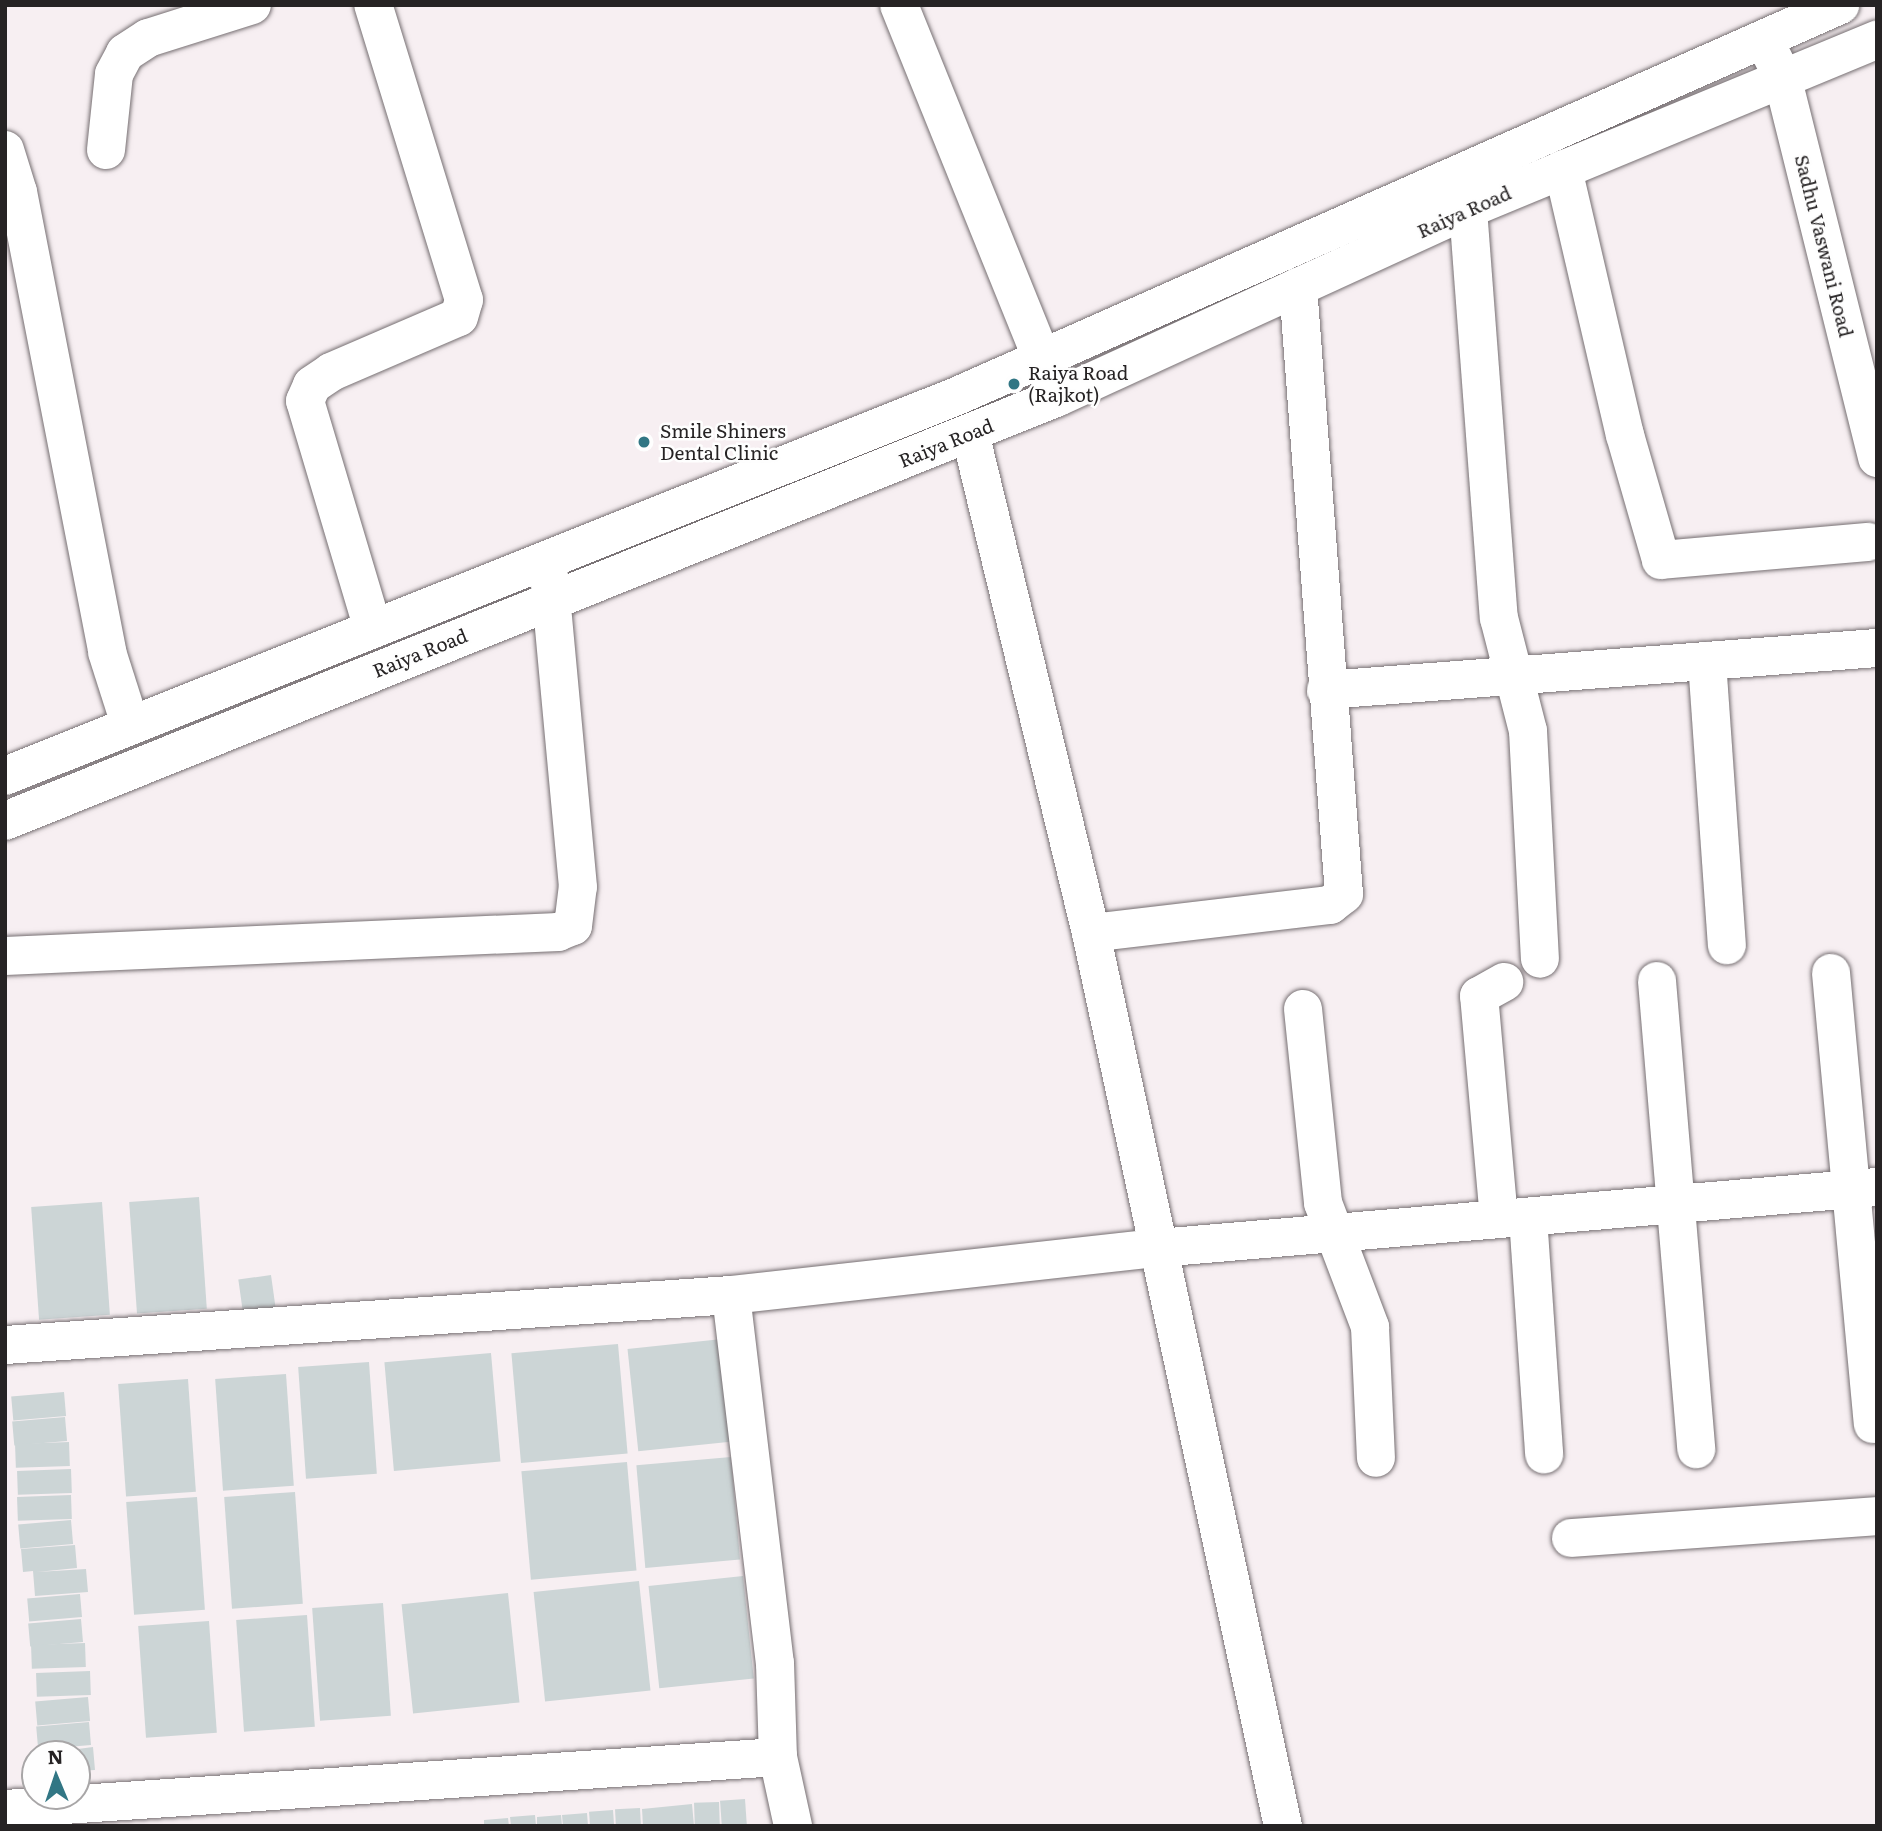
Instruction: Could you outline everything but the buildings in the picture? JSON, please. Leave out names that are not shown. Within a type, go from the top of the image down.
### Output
[{"type":"street","points":[[106,150],[114,74],[125,53],[148,38],[252,5]]},
{"type":"street","points":[[373,5],[464,300],[459,317],[331,372],[312,385],[305,401],[373,629]]},
{"type":"street","points":[[899,5],[1058,397]]},
{"type":"street","name":"Raiya Road","points":[[5,776],[1041,360],[1840,5]]},
{"type":"street","name":"Sadhu Vaswani Road","points":[[1763,37],[1782,76],[1874,440]]},
{"type":"street","name":"Raiya Road","points":[[5,821],[1058,397],[1468,209],[1782,76],[1877,40]]},
{"type":"street","points":[[5,150],[18,192],[107,652],[130,724]]},
{"type":"street","points":[[1563,169],[1625,435],[1661,560],[1867,542]]},
{"type":"street","points":[[1468,209],[1499,618],[1528,731],[1540,959]]},
{"type":"street","points":[[1091,933],[1330,905],[1344,894],[1326,690],[1298,287]]},
{"type":"street","points":[[970,433],[1091,933],[1283,1826]]},
{"type":"street","points":[[5,956],[558,932],[573,926],[578,887],[553,600],[546,561]]},
{"type":"street","points":[[1326,690],[1877,648]]},
{"type":"street","points":[[1707,661],[1727,945]]},
{"type":"street","points":[[1831,973],[1864,1188],[1873,1424]]},
{"type":"street","points":[[1657,981],[1696,1449]]},
{"type":"street","points":[[1504,982],[1479,996],[1514,1218],[1544,1454]]},
{"type":"street","points":[[1303,1009],[1323,1203],[1332,1233],[1370,1327],[1376,1458]]},
{"type":"street","points":[[5,1345],[731,1295],[1158,1248],[1864,1188]]},
{"type":"street","points":[[731,1295],[775,1664],[778,1757],[793,1826]]},
{"type":"street","points":[[1571,1538],[1877,1516]]},
{"type":"street","points":[[5,1809],[778,1757]]},
{"type":"place","name":"Raiya Road (Rajkot)","points":[[1014,384]]},
{"type":"place","name":"Smile Shiners Dental Clinic","points":[[644,442]]}]
